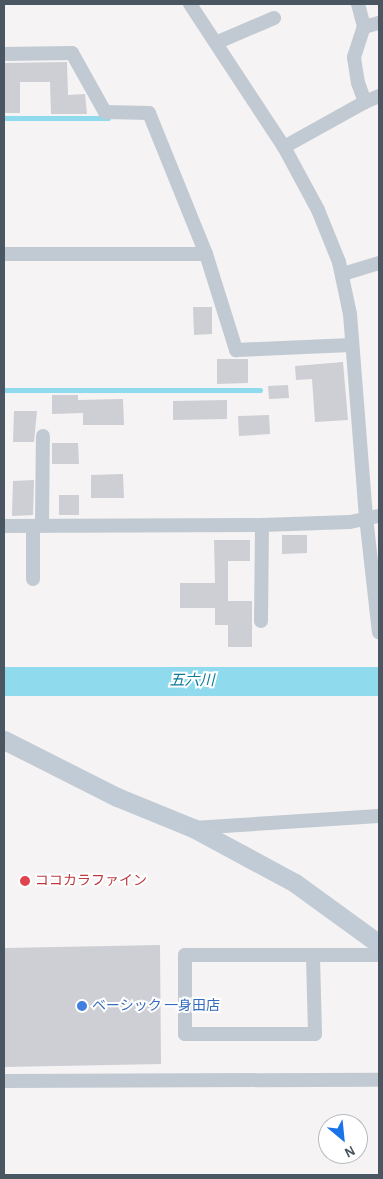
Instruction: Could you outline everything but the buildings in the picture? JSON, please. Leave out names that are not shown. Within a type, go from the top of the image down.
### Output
[{"type":"street","points":[[190,4],[218,42],[284,147],[320,216],[343,274],[372,516],[379,632]]},
{"type":"street","points":[[358,4],[364,27],[354,57],[358,83],[365,102]]},
{"type":"street","points":[[218,42],[274,18]]},
{"type":"street","points":[[364,27],[379,23]]},
{"type":"street","points":[[4,54],[72,53],[105,112],[149,113],[206,254],[236,350],[351,345]]},
{"type":"street","points":[[284,147],[379,96]]},
{"type":"street","points":[[4,254],[206,254]]},
{"type":"street","points":[[343,274],[379,263]]},
{"type":"street","points":[[33,579],[43,436]]},
{"type":"street","points":[[4,526],[262,526],[350,522],[372,516]]},
{"type":"street","points":[[262,526],[262,621]]},
{"type":"street","points":[[4,740],[117,797],[193,828],[310,892],[379,944]]},
{"type":"street","points":[[193,828],[379,816]]},
{"type":"street","points":[[313,957],[315,1034],[185,1034],[185,955],[313,957],[379,955]]},
{"type":"street","points":[[4,1081],[379,1080]]},
{"type":"waterway","points":[[4,118],[108,118]]},
{"type":"waterway","points":[[4,390],[260,390]]},
{"type":"waterway","name":"五六川","points":[[4,681],[379,681]]},
{"type":"place","name":"ココカラファイン","points":[[25,881]]},
{"type":"place","name":"ベーシック 一身田店","points":[[82,1006]]}]
